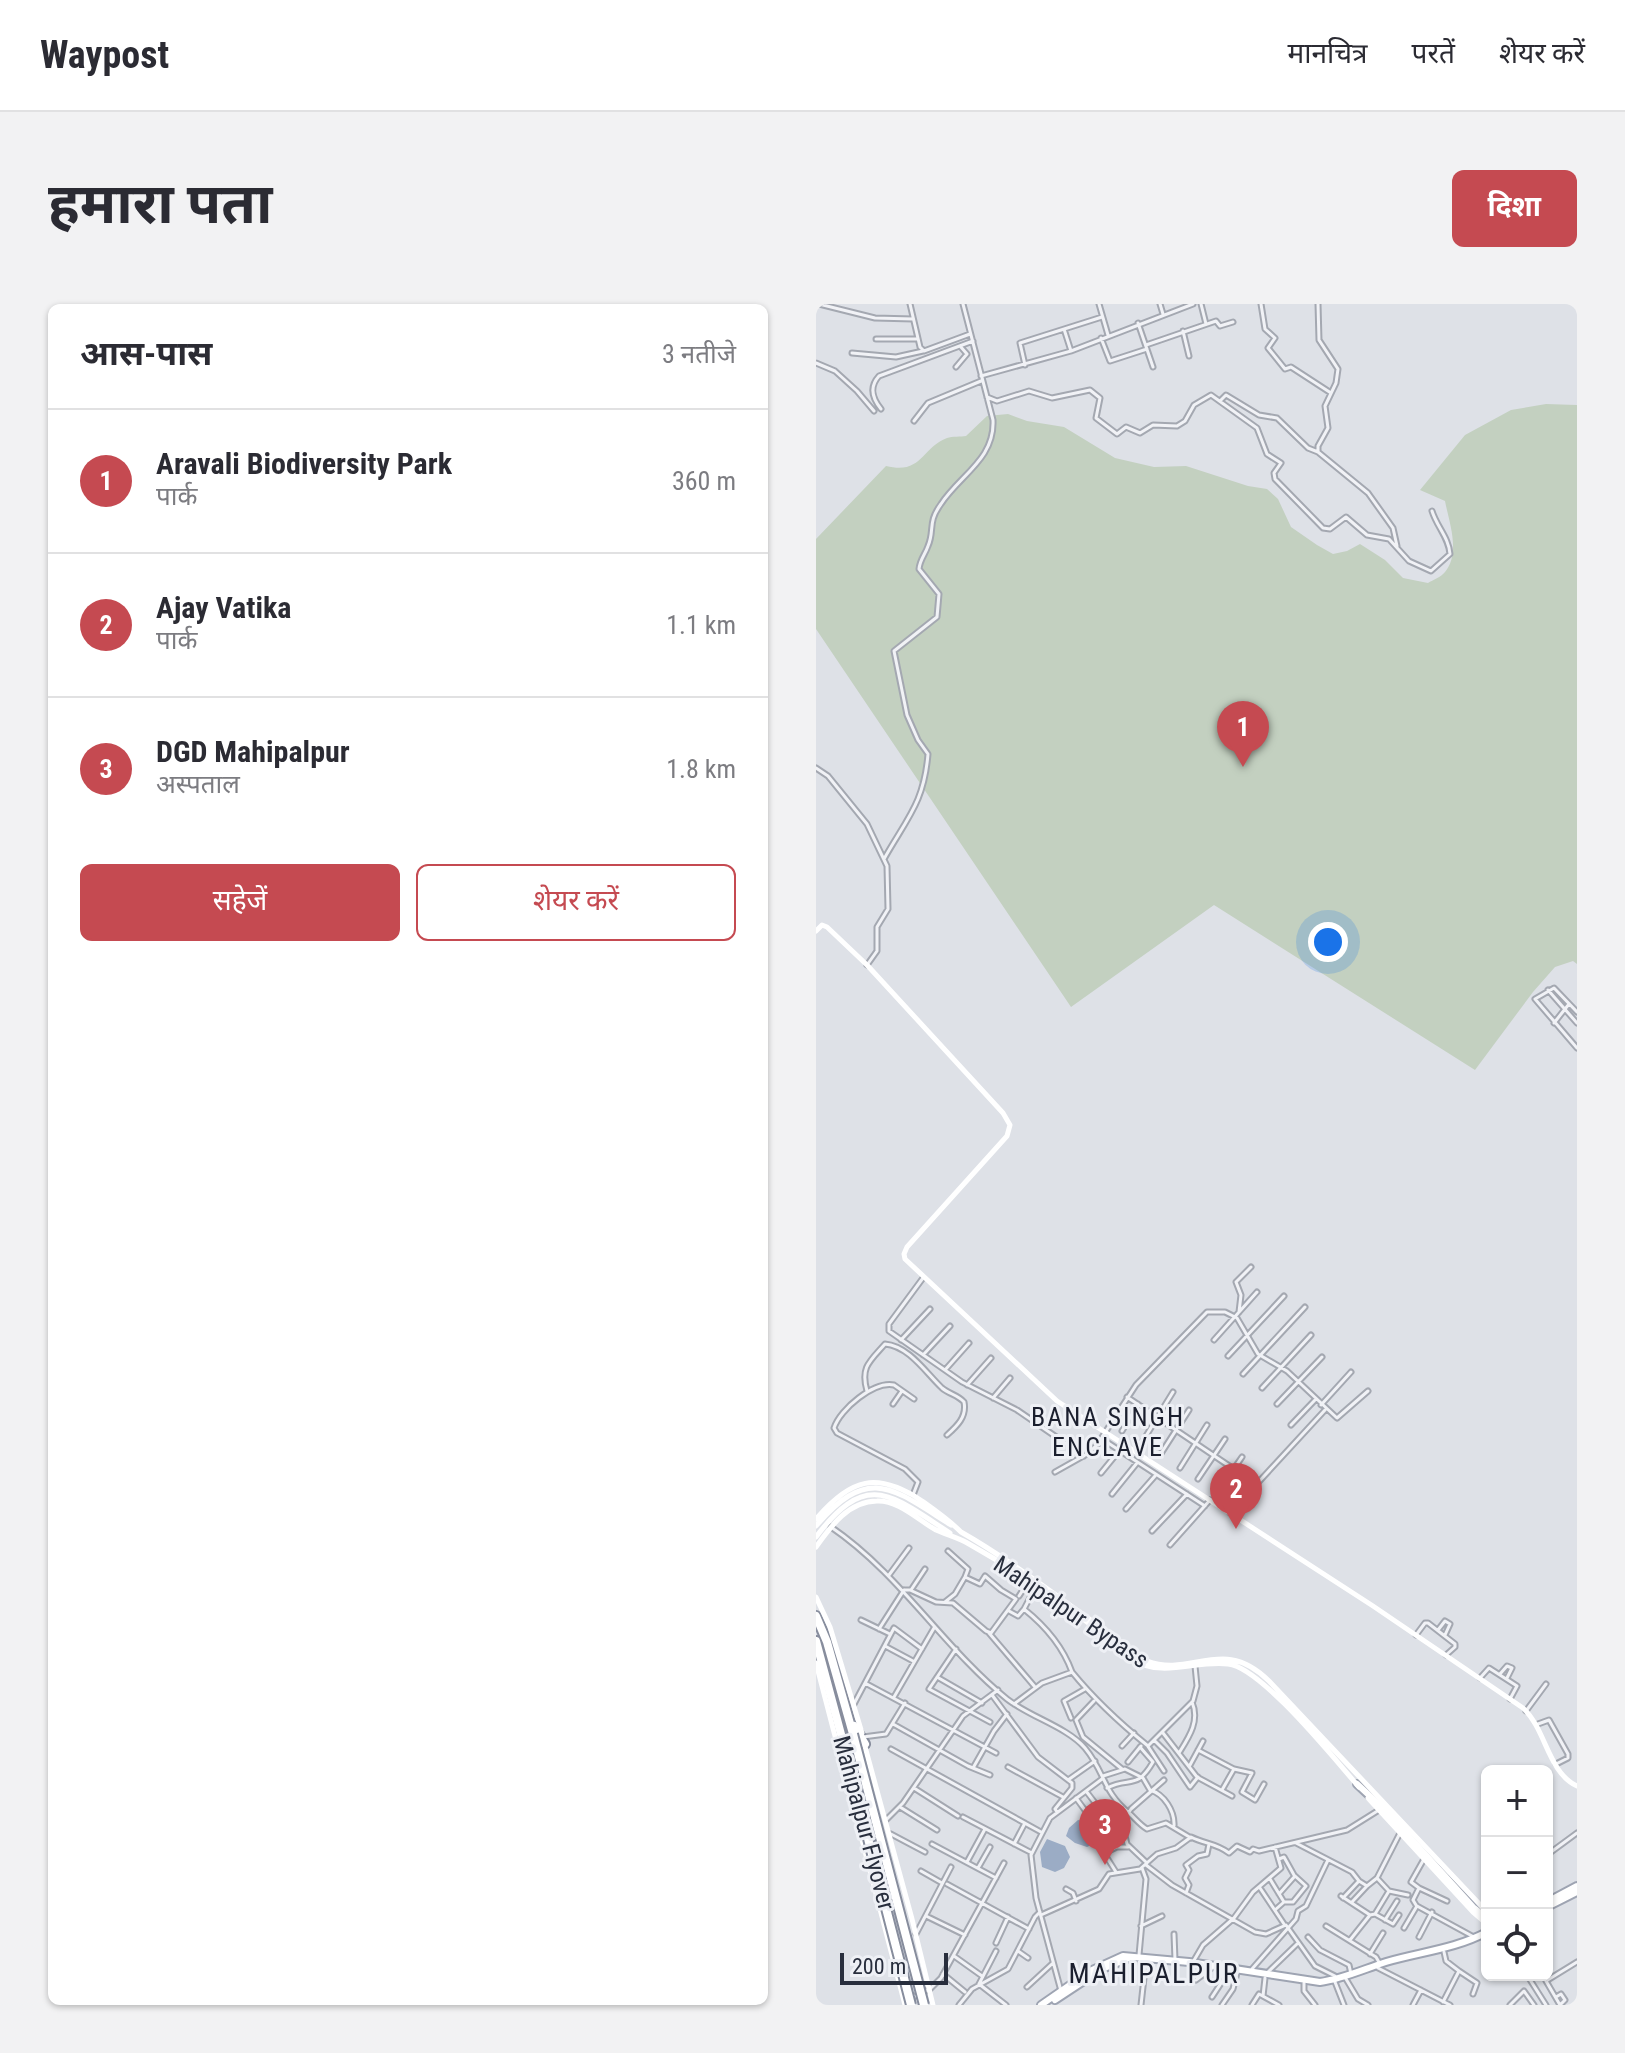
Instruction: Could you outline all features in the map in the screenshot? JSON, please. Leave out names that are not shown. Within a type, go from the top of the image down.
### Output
[{"type":"highway","points":[[816,1616],[827,1642],[847,1715],[864,1741]]},
{"type":"highway","name":"Mahipalpur Flyover","points":[[816,1641],[906,2004]]},
{"type":"highway","name":"Mahipalpur Flyover","points":[[847,1715],[924,2005]]},
{"type":"main road","points":[[1357,1784],[1481,1909]]},
{"type":"main road","points":[[1553,1903],[1577,1891]]},
{"type":"main road","points":[[1047,2005],[1110,1965],[1140,1956],[1316,1982],[1342,1979],[1457,1946],[1481,1936]]},
{"type":"main road","points":[[1379,1966],[1463,1948],[1481,1938]]},
{"type":"main road","points":[[1041,2005],[1110,1960],[1140,1956],[1193,1962],[1304,1983],[1342,1979]]},
{"type":"street","points":[[819,304],[875,318],[913,319]]},
{"type":"street","points":[[910,304],[924,351]]},
{"type":"street","points":[[884,859],[920,798],[926,783],[928,754],[907,715],[894,651],[929,625],[938,613],[939,594],[922,576],[919,564],[930,542],[931,521],[941,503],[988,450],[993,426],[963,304]]},
{"type":"street","points":[[1099,304],[1108,335]]},
{"type":"street","points":[[1160,304],[1163,314]]},
{"type":"street","points":[[914,421],[928,403],[982,378],[1071,351],[1193,304]]},
{"type":"street","points":[[1201,304],[1206,324]]},
{"type":"street","points":[[1261,304],[1265,329],[1275,338],[1268,348],[1285,369],[1291,367],[1299,371],[1331,393]]},
{"type":"street","points":[[1318,304],[1319,340],[1338,369],[1336,382],[1325,406],[1328,428],[1318,452]]},
{"type":"street","points":[[1025,365],[1019,343],[1102,317]]},
{"type":"street","points":[[1101,338],[1110,361],[1183,331],[1217,321],[1220,326],[1233,322]]},
{"type":"street","points":[[1138,323],[1153,367]]},
{"type":"street","points":[[1064,329],[1071,351]]},
{"type":"street","points":[[1183,331],[1189,356]]},
{"type":"street","points":[[852,353],[896,357],[918,354],[970,334]]},
{"type":"street","points":[[876,339],[918,339]]},
{"type":"street","points":[[881,409],[874,400],[873,390],[879,376],[973,341]]},
{"type":"street","points":[[956,367],[967,354],[960,346]]},
{"type":"street","points":[[816,363],[835,371],[874,411]]},
{"type":"street","points":[[987,397],[997,401],[1029,391],[1053,398],[1090,390],[1100,398],[1096,418],[1117,434],[1126,427],[1140,433],[1153,425],[1177,426],[1185,421],[1192,407],[1208,394],[1257,428],[1267,454],[1281,463],[1274,477],[1323,528],[1330,529],[1346,517],[1367,535],[1386,538],[1407,559],[1430,571],[1447,559],[1450,548],[1437,528],[1432,511]]},
{"type":"street","points":[[1220,401],[1226,395],[1259,415],[1277,418],[1308,448],[1318,452],[1368,493],[1393,528],[1397,546]]},
{"type":"street","points":[[816,768],[828,776],[867,824],[884,859],[889,880],[888,909],[877,927],[877,951],[867,965]]},
{"type":"street","points":[[816,931],[822,925],[827,927],[867,965],[1003,1113],[1010,1125],[1007,1136],[905,1251],[905,1259],[1052,1397],[1416,1635],[1526,1711],[1564,1779],[1577,1786]]},
{"type":"street","points":[[1577,1012],[1554,988],[1534,1001],[1577,1048]]},
{"type":"street","points":[[1548,990],[1577,1023]]},
{"type":"street","points":[[1554,1023],[1569,1003]]},
{"type":"street","points":[[1251,1267],[1236,1282],[1241,1295],[1237,1316],[1260,1355],[1299,1381],[1315,1400],[1338,1418],[1368,1391]]},
{"type":"street","points":[[925,1276],[888,1326],[889,1331],[967,1385],[1017,1410],[1084,1456]]},
{"type":"street","points":[[1214,1340],[1257,1292]]},
{"type":"street","points":[[1228,1356],[1284,1296]]},
{"type":"street","points":[[1243,1374],[1305,1307]]},
{"type":"street","points":[[901,1340],[930,1309]]},
{"type":"street","points":[[1055,1472],[1084,1456],[1102,1439],[1127,1397],[1203,1314],[1221,1311],[1237,1316]]},
{"type":"street","points":[[923,1355],[950,1326]]},
{"type":"street","points":[[1262,1388],[1311,1335]]},
{"type":"street","points":[[945,1370],[969,1343]]},
{"type":"street","points":[[867,1391],[863,1376],[866,1367],[885,1344],[898,1347],[945,1390],[964,1402],[961,1420],[947,1435]]},
{"type":"street","points":[[1277,1404],[1322,1357]]},
{"type":"street","points":[[967,1385],[991,1358]]},
{"type":"street","points":[[1321,1405],[1351,1372]]},
{"type":"street","points":[[993,1398],[1010,1378]]},
{"type":"street","points":[[913,1495],[918,1482],[910,1471],[834,1430],[839,1417],[867,1391],[888,1383],[914,1399]]},
{"type":"street","points":[[893,1404],[902,1391]]},
{"type":"street","points":[[1141,1444],[1173,1392]]},
{"type":"street","points":[[1127,1397],[1256,1484]]},
{"type":"street","points":[[1291,1425],[1315,1400]]},
{"type":"street","points":[[1122,1431],[1138,1404]]},
{"type":"street","points":[[1160,1455],[1189,1410]]},
{"type":"street","points":[[1230,1513],[1326,1410]]},
{"type":"street","points":[[1180,1468],[1207,1425]]},
{"type":"street","points":[[1102,1439],[1205,1506]]},
{"type":"street","points":[[1198,1479],[1225,1439]]},
{"type":"street","points":[[1101,1473],[1120,1451]]},
{"type":"street","points":[[1220,1489],[1242,1457]]},
{"type":"street","points":[[1112,1494],[1138,1462]]},
{"type":"street","points":[[1126,1509],[1157,1475]]},
{"type":"street","name":"Mahipalpur Bypass","points":[[816,1519],[837,1497],[861,1483],[882,1481],[913,1495],[949,1520],[959,1535],[1141,1664],[1164,1669],[1230,1664],[1255,1676],[1481,1918]]},
{"type":"street","points":[[816,1526],[846,1496],[862,1489],[879,1487],[900,1494],[959,1535]]},
{"type":"street","points":[[816,1537],[843,1507],[857,1498],[878,1493],[898,1500],[959,1535]]},
{"type":"street","points":[[1152,1531],[1187,1494]]},
{"type":"street","points":[[1170,1545],[1210,1500]]},
{"type":"street","name":"Mahipalpur Bypass","points":[[816,1547],[852,1507],[879,1501],[897,1506],[939,1531],[959,1535],[1088,1618],[1136,1656],[1167,1665],[1232,1659],[1257,1670],[1481,1909]]},
{"type":"street","points":[[831,1527],[889,1575],[934,1628],[1014,1704],[1082,1745],[1095,1761],[1116,1803],[1146,1828],[1164,1823],[1191,1838],[1218,1844],[1229,1853],[1237,1846],[1250,1852],[1252,1849],[1259,1851],[1347,1830],[1379,1810]]},
{"type":"street","points":[[889,1575],[909,1548]]},
{"type":"street","points":[[944,1602],[955,1594],[968,1569],[948,1551]]},
{"type":"street","points":[[911,1590],[925,1569]]},
{"type":"street","points":[[965,1577],[980,1584],[984,1575],[1016,1599],[989,1633]]},
{"type":"street","points":[[1019,1596],[1028,1582]]},
{"type":"street","points":[[1009,1611],[1018,1616],[1035,1588]]},
{"type":"street","points":[[904,1590],[955,1603],[989,1633],[1035,1687]]},
{"type":"street","points":[[879,1629],[904,1590]]},
{"type":"street","points":[[816,1597],[830,1627],[854,1704],[933,2005]]},
{"type":"street","points":[[1024,1609],[1064,1652],[1072,1672],[1085,1689],[1146,1744],[1164,1771]]},
{"type":"street","points":[[861,1620],[890,1634]]},
{"type":"street","points":[[1438,1630],[1445,1621],[1450,1624],[1445,1635]]},
{"type":"street","points":[[1416,1635],[1427,1622],[1455,1644],[1446,1655]]},
{"type":"street","points":[[894,1697],[934,1628]]},
{"type":"street","points":[[854,1704],[895,1629],[922,1649]]},
{"type":"street","points":[[885,1646],[914,1662]]},
{"type":"street","points":[[956,1649],[929,1689],[990,1722]]},
{"type":"street","points":[[816,1663],[906,2004],[930,1989],[943,1974],[1004,1863]]},
{"type":"street","points":[[1128,1762],[1140,1747],[1154,1740],[1192,1702],[1197,1686],[1195,1666]]},
{"type":"street","points":[[1500,1674],[1507,1666],[1512,1668],[1507,1678]]},
{"type":"street","points":[[1480,1678],[1489,1668],[1507,1678],[1517,1686],[1510,1699]]},
{"type":"street","points":[[1014,1704],[1035,1687],[1072,1672]]},
{"type":"street","points":[[937,1677],[983,1703]]},
{"type":"street","points":[[865,1683],[996,1753]]},
{"type":"street","points":[[1526,1711],[1546,1684]]},
{"type":"street","points":[[1071,1718],[1064,1701],[1085,1689]]},
{"type":"street","points":[[885,1821],[900,1807],[969,1711],[998,1690]]},
{"type":"street","points":[[992,1695],[1041,1759],[1072,1786],[1055,1809],[1057,1812]]},
{"type":"street","points":[[1095,1700],[1076,1719],[1082,1735],[1122,1769],[1141,1777],[1150,1790],[1158,1792],[1174,1819],[1173,1827]]},
{"type":"street","points":[[1179,1753],[1193,1730],[1195,1712],[1192,1702]]},
{"type":"street","points":[[864,1741],[886,1734],[905,1703]]},
{"type":"street","points":[[973,1768],[984,1746],[1007,1714]]},
{"type":"street","points":[[1535,1725],[1549,1720],[1562,1744],[1568,1756],[1556,1764]]},
{"type":"street","points":[[893,1724],[990,1775]]},
{"type":"street","points":[[1162,1732],[1198,1777],[1232,1796]]},
{"type":"street","points":[[1122,1746],[1134,1733]]},
{"type":"street","points":[[1075,1740],[1082,1735]]},
{"type":"street","points":[[1154,1740],[1167,1753],[1190,1787],[1198,1777]]},
{"type":"street","points":[[1082,1745],[1087,1741]]},
{"type":"street","points":[[1190,1765],[1203,1741]]},
{"type":"street","points":[[1107,1788],[1118,1783],[1131,1784],[1141,1777],[1153,1762],[1140,1747]]},
{"type":"street","points":[[891,1749],[1041,1832]]},
{"type":"street","points":[[1198,1750],[1234,1769],[1252,1773],[1242,1792],[1255,1800],[1264,1784]]},
{"type":"street","points":[[1068,1780],[1095,1761]]},
{"type":"street","points":[[1008,1767],[1063,1797]]},
{"type":"street","points":[[1061,1991],[1041,1913],[1031,1853],[1041,1832],[1057,1812],[1103,1777],[1122,1769]]},
{"type":"street","points":[[1222,1790],[1234,1769]]},
{"type":"street","points":[[1164,1780],[1128,1812],[1122,1823],[1128,1847],[1145,1865],[1186,1893],[1263,1934],[1284,1924]]},
{"type":"street","points":[[914,1788],[960,1817],[1031,1853]]},
{"type":"street","points":[[1086,1791],[1102,1812],[1116,1803]]},
{"type":"street","points":[[1076,1798],[1095,1824]]},
{"type":"street","points":[[900,1807],[937,1830]]},
{"type":"street","points":[[1014,1844],[1025,1823]]},
{"type":"street","points":[[967,1862],[985,1829]]},
{"type":"street","points":[[888,1832],[925,1852]]},
{"type":"street","points":[[1352,1902],[1377,1878],[1400,1833]]},
{"type":"street","points":[[1553,1851],[1577,1833]]},
{"type":"street","points":[[961,2004],[966,1993],[1008,1969],[1041,1913],[1100,1889],[1108,1875],[1131,1872],[1157,1854],[1176,1848],[1191,1838]]},
{"type":"street","points":[[1296,1843],[1352,1872],[1367,1886]]},
{"type":"street","points":[[932,1844],[996,1878]]},
{"type":"street","points":[[1186,1893],[1189,1885],[1185,1878],[1189,1870],[1186,1865],[1198,1856],[1207,1854],[1209,1844]]},
{"type":"street","points":[[978,1868],[990,1847]]},
{"type":"street","points":[[1116,1872],[1104,1853],[1117,1847],[1128,1847]]},
{"type":"street","points":[[1193,1962],[1203,1945],[1234,1918],[1244,1903],[1281,1868],[1275,1847]]},
{"type":"street","points":[[1275,1910],[1284,1902],[1293,1902],[1306,1886],[1295,1876],[1284,1857],[1279,1860]]},
{"type":"street","points":[[1424,1859],[1411,1882],[1447,1901]]},
{"type":"street","points":[[1250,1972],[1296,1919],[1298,1911],[1306,1906],[1328,1860]]},
{"type":"street","points":[[1141,2005],[1145,1865]]},
{"type":"street","points":[[916,1934],[951,1867]]},
{"type":"street","points":[[921,1871],[1029,1929]]},
{"type":"street","points":[[1279,1894],[1295,1876]]},
{"type":"street","points":[[1377,1878],[1389,1891],[1408,1895]]},
{"type":"street","points":[[1270,1879],[1284,1902]]},
{"type":"street","points":[[1359,1881],[1342,1897],[1393,1924],[1399,1915]]},
{"type":"street","points":[[1260,1888],[1317,1968],[1342,1979],[1359,2003],[1368,2005]]},
{"type":"street","points":[[1419,1888],[1413,1900],[1417,1906],[1475,1938]]},
{"type":"street","points":[[1066,1889],[1073,1893],[1076,1901]]},
{"type":"street","points":[[1350,1941],[1389,1891]]},
{"type":"street","points":[[1385,1920],[1397,1901]]},
{"type":"street","points":[[1404,1928],[1417,1906]]},
{"type":"street","points":[[1419,1937],[1432,1912]]},
{"type":"street","points":[[926,1916],[965,1935]]},
{"type":"street","points":[[1141,1926],[1162,1916]]},
{"type":"street","points":[[996,1943],[1008,1917]]},
{"type":"street","points":[[1326,1926],[1370,1954],[1379,1966],[1450,2005]]},
{"type":"street","points":[[1370,1954],[1383,1933]]},
{"type":"street","points":[[1174,1934],[1175,1960]]},
{"type":"street","points":[[1308,1937],[1318,1949],[1349,1966],[1342,1979],[1344,2005]]},
{"type":"street","points":[[1263,1996],[1265,1976],[1298,1944]]},
{"type":"street","points":[[980,1984],[996,1951]]},
{"type":"street","points":[[1018,1951],[1028,1958]]},
{"type":"street","points":[[1444,1952],[1446,1961],[1477,1983],[1473,1994]]},
{"type":"street","points":[[954,1956],[982,1976]]},
{"type":"street","points":[[1327,1966],[1333,1957]]},
{"type":"street","points":[[1560,2005],[1546,1981],[1577,1962]]},
{"type":"street","points":[[1027,1987],[1053,1963]]},
{"type":"street","points":[[1196,1980],[1212,1968]]},
{"type":"street","points":[[1036,1971],[1040,1976]]},
{"type":"street","points":[[1443,2002],[1459,1971]]},
{"type":"street","points":[[1212,1997],[1233,1972]]},
{"type":"street","points":[[1222,2005],[1233,1989],[1233,1972]]},
{"type":"street","points":[[943,1974],[966,1993]]},
{"type":"street","points":[[1531,1981],[1545,2003],[1554,1996]]},
{"type":"street","points":[[1304,1983],[1304,1991],[1315,2005]]},
{"type":"street","points":[[980,1984],[1006,2005]]},
{"type":"street","points":[[1413,2005],[1421,1990]]},
{"type":"street","points":[[1510,2005],[1524,1991],[1534,2005]]},
{"type":"street","points":[[1252,2005],[1258,1995],[1279,2005]]},
{"type":"green space","points":[[1546,404],[1577,405],[1577,964],[1573,961],[1555,967],[1475,1070],[1214,905],[1071,1007],[816,629],[816,539],[886,466],[907,467],[938,442],[949,437],[966,436],[987,416],[1008,414],[1027,421],[1064,427],[1115,458],[1154,467],[1186,466],[1267,489],[1278,499],[1291,527],[1317,545],[1333,554],[1360,544],[1385,560],[1403,578],[1428,583],[1443,574],[1450,564],[1453,547],[1445,501],[1420,490],[1465,435],[1511,410]]},
{"type":"water","points":[[1078,1820],[1093,1826],[1102,1840],[1087,1847],[1066,1836]]},
{"type":"water","points":[[1047,1839],[1065,1846],[1070,1857],[1064,1868],[1055,1872],[1042,1867],[1040,1852]]},
{"type":"place","name":"Aravali Biodiversity Park","points":[[1243,767]]},
{"type":"place","name":"Ajay Vatika","points":[[1236,1529]]},
{"type":"place","name":"DGD Mahipalpur","points":[[1105,1865]]},
{"type":"district","name":"BANA SINGH ENCLAVE","points":[[1108,1432]]},
{"type":"district","name":"MAHIPALPUR","points":[[1154,1973]]}]
